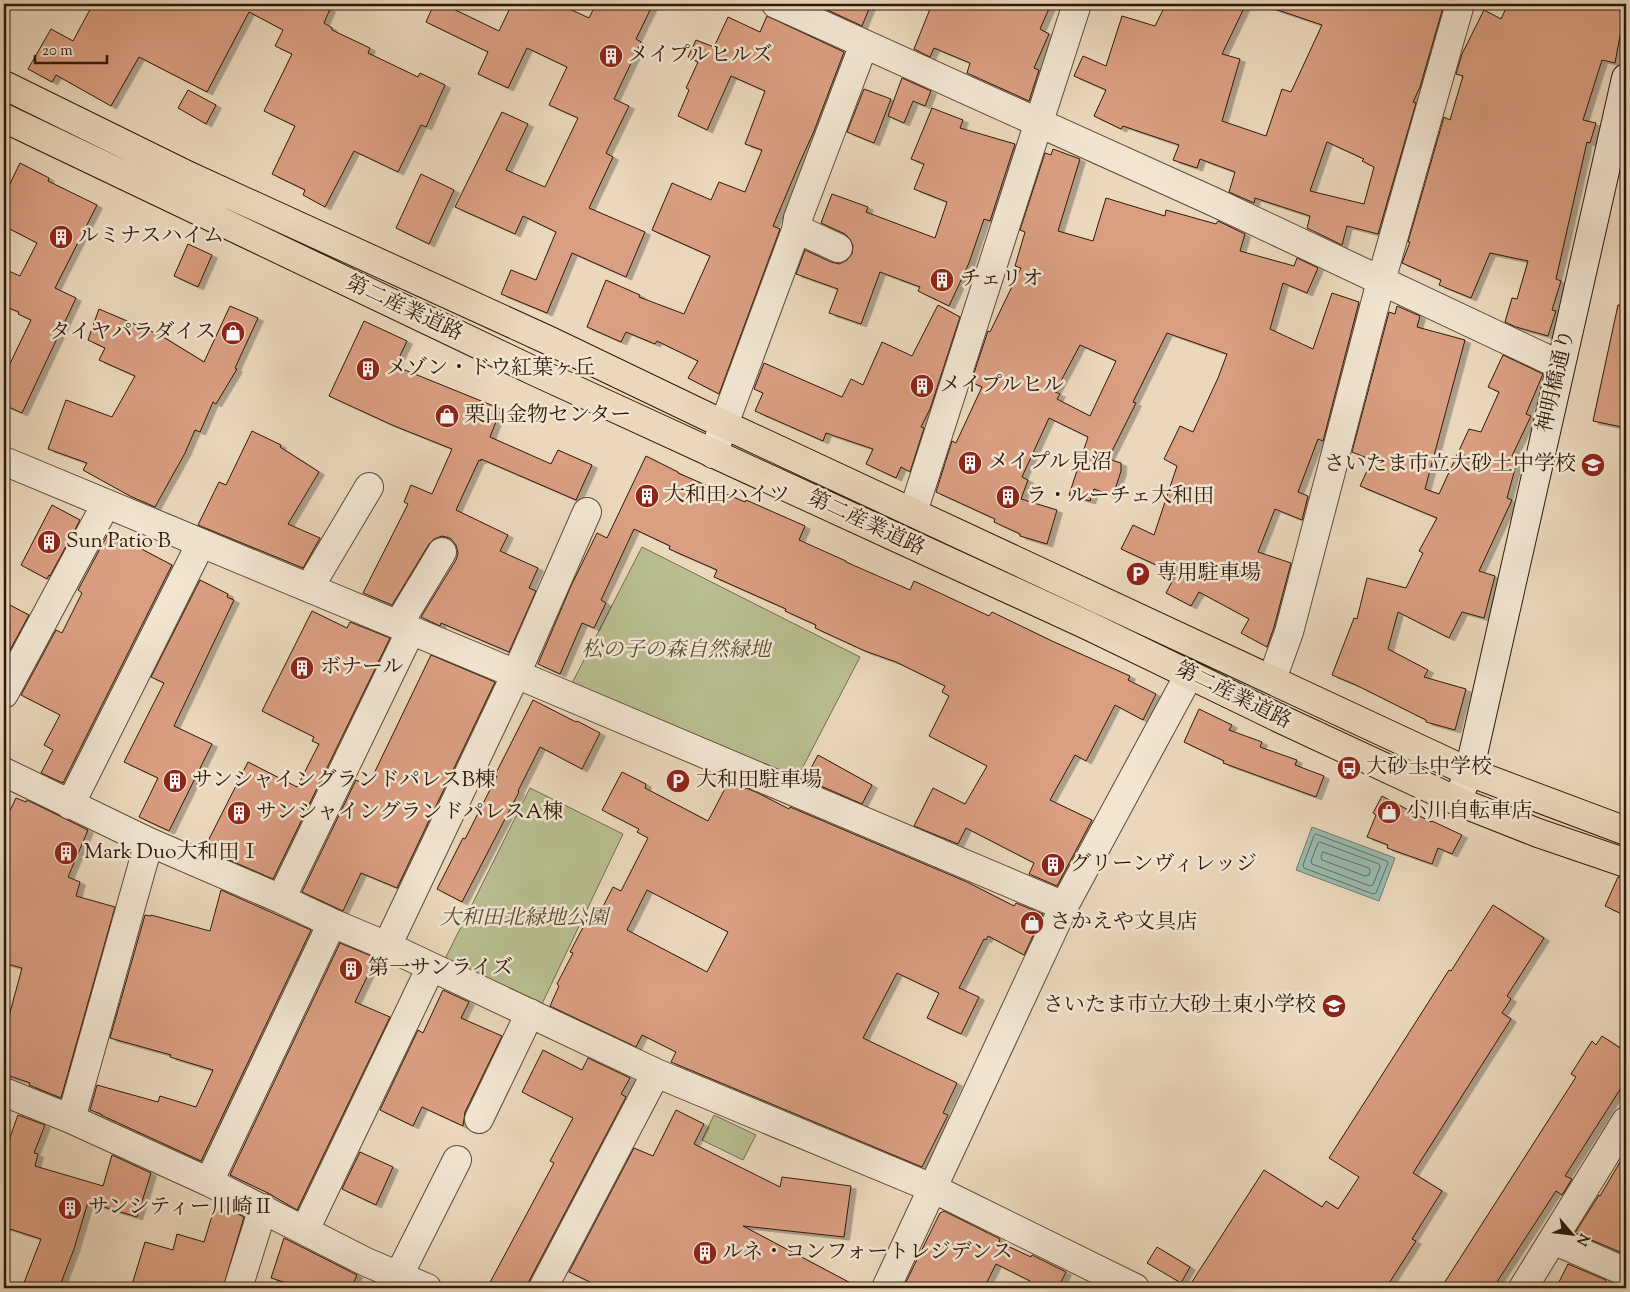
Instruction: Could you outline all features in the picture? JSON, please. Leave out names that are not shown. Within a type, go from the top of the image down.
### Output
[{"type":"main road","name":"第二産業道路","points":[[4,85],[189,176],[541,338],[1469,772],[1626,831]]},
{"type":"main road","name":"第二産業道路","points":[[4,118],[462,337],[1089,626],[1458,801],[1538,833],[1626,863]]},
{"type":"street","points":[[776,4],[1212,201],[1560,365]]},
{"type":"street","points":[[913,512],[1076,4]]},
{"type":"street","points":[[1272,679],[1289,632],[1381,281],[1460,4]]},
{"type":"street","points":[[713,454],[864,44]]},
{"type":"street","name":"神明橋通り","points":[[1458,801],[1469,772],[1626,78]]},
{"type":"street","points":[[796,229],[838,248]]},
{"type":"street","points":[[4,461],[516,674],[1064,906]]},
{"type":"street","points":[[308,588],[369,487]]},
{"type":"street","points":[[4,694],[106,504]]},
{"type":"street","points":[[388,946],[516,674],[587,512]]},
{"type":"street","points":[[70,805],[201,543]]},
{"type":"street","points":[[281,899],[404,628],[442,552]]},
{"type":"street","points":[[886,1288],[1064,906],[1189,675]]},
{"type":"street","points":[[4,772],[149,842],[388,946],[656,1073],[932,1188],[1126,1286]]},
{"type":"street","points":[[71,1119],[149,842]]},
{"type":"street","points":[[209,1182],[332,923]]},
{"type":"street","points":[[305,1230],[431,967]]},
{"type":"street","points":[[479,1119],[530,1013]]},
{"type":"street","points":[[543,1288],[656,1073]]},
{"type":"street","points":[[4,1092],[71,1119],[209,1182],[366,1262],[426,1288]]},
{"type":"street","points":[[1523,1288],[1626,1121]]},
{"type":"street","points":[[399,1275],[457,1160]]},
{"type":"street","points":[[238,1288],[263,1208]]},
{"type":"street","points":[[1553,1240],[1626,1272]]},
{"type":"green space","name":"松の子の森自然緑地","points":[[642,547],[860,657],[793,786],[569,689]]},
{"type":"green space","name":"大和田北緑地公園","points":[[530,788],[623,834],[540,1008],[443,963]]},
{"type":"green space","points":[[714,1115],[756,1135],[743,1160],[702,1140]]},
{"type":"water","points":[[1312,827],[1395,858],[1379,901],[1296,870]]},
{"type":"building","points":[[93,4],[319,4],[330,9],[324,23],[332,28],[332,30],[370,48],[368,53],[418,77],[420,73],[445,85],[426,127],[421,125],[398,172],[354,151],[325,207],[303,195],[305,190],[272,174],[295,126],[264,111],[292,54],[275,46],[283,30],[249,12],[207,92],[139,57],[111,106],[56,75],[52,82],[28,69],[51,29],[73,41]]},
{"type":"building","points":[[434,4],[443,4],[499,31],[512,4],[559,4],[589,18],[596,4],[653,4],[636,39],[641,42],[614,99],[629,106],[606,153],[613,157],[589,208],[645,232],[626,277],[572,253],[547,313],[501,294],[511,270],[536,280],[556,232],[523,216],[515,234],[455,207],[502,112],[528,124],[506,170],[545,187],[578,118],[549,105],[567,67],[527,48],[508,88],[478,74],[488,52],[426,22]]},
{"type":"building","points":[[823,4],[871,4],[862,26],[821,7]]},
{"type":"building","points":[[932,4],[1051,4],[1040,29],[1049,34],[1034,68],[1039,70],[1029,101],[967,73],[970,63],[934,48],[930,57],[914,49]]},
{"type":"building","points":[[1166,4],[1246,4],[1222,54],[1240,59],[1222,121],[1266,136],[1282,89],[1291,92],[1322,25],[1269,7],[1269,4],[1444,4],[1420,87],[1413,102],[1416,103],[1378,234],[1347,226],[1342,245],[1307,228],[1310,216],[1255,198],[1254,203],[1229,192],[1235,172],[1200,159],[1197,168],[1173,160],[1179,145],[1123,126],[1121,129],[1094,116],[1106,90],[1074,76],[1083,56],[1106,66],[1122,16],[1155,26]],"holes":[[[1327,142],[1364,159],[1362,161],[1374,167],[1364,204],[1310,191]]]},
{"type":"building","points":[[1508,4],[1626,4],[1615,63],[1602,60],[1583,120],[1596,123],[1590,143],[1587,142],[1556,279],[1561,281],[1552,310],[1556,311],[1548,336],[1505,322],[1512,298],[1517,299],[1528,261],[1490,253],[1471,298],[1439,285],[1441,280],[1402,263],[1410,242],[1408,242],[1444,117],[1450,120],[1463,76],[1456,74],[1462,54],[1484,10],[1501,19]]},
{"type":"building","points":[[767,16],[844,52],[814,131],[773,226],[780,229],[719,394],[688,378],[698,361],[657,341],[655,344],[626,332],[621,342],[587,327],[606,280],[640,295],[639,297],[684,314],[710,256],[652,230],[672,183],[711,200],[719,182],[745,192],[762,150],[745,144],[765,91],[731,76],[707,130],[678,116],[689,90],[686,88],[698,62],[688,57],[696,40],[714,47],[728,17],[760,32]]},
{"type":"building","points":[[902,78],[931,91],[925,106],[913,101],[904,123],[888,116]]},
{"type":"building","points":[[864,89],[891,99],[874,143],[847,132]]},
{"type":"building","points":[[188,90],[216,105],[206,124],[178,108]]},
{"type":"building","points":[[932,108],[963,120],[960,128],[1015,144],[990,221],[984,219],[969,263],[949,306],[918,291],[920,287],[880,272],[861,324],[829,313],[838,289],[796,274],[805,250],[839,264],[847,260],[852,254],[853,246],[845,234],[821,223],[832,194],[868,207],[866,212],[935,238],[947,202],[914,189],[924,164],[911,159]]},
{"type":"building","points":[[1053,149],[1080,159],[1058,231],[1093,241],[1106,198],[1165,216],[1166,210],[1216,224],[1218,221],[1245,234],[1240,251],[1294,266],[1297,258],[1318,268],[1307,293],[1283,283],[1270,329],[1313,349],[1332,293],[1359,302],[1323,441],[1318,439],[1298,492],[1308,496],[1302,520],[1275,509],[1258,552],[1291,563],[1267,647],[1241,633],[1249,619],[1199,592],[1191,606],[1166,593],[1176,574],[1121,549],[1133,525],[1154,535],[1177,466],[1164,459],[1180,426],[1193,432],[1227,354],[1167,333],[1133,402],[1136,403],[1108,459],[1121,463],[1121,471],[1113,496],[1094,489],[1090,501],[1069,495],[1088,437],[1049,418],[1022,477],[1028,480],[1021,499],[1057,510],[1047,544],[1020,536],[1020,534],[994,522],[995,519],[936,492],[952,441],[956,443],[982,387],[971,382],[988,331],[990,332],[1021,268],[1015,266],[1025,232],[1020,230],[1045,153],[1051,155]],"holes":[[[1080,345],[1116,361],[1090,416],[1057,399],[1060,394],[1055,392]]]},
{"type":"building","points":[[20,163],[49,178],[48,181],[97,205],[55,288],[76,298],[22,413],[4,405],[4,376],[31,320],[18,314],[19,312],[4,306],[4,269],[20,276],[37,243],[4,226],[4,196]]},
{"type":"building","points":[[421,174],[454,190],[429,244],[396,228]]},
{"type":"building","points":[[188,244],[212,255],[198,287],[174,276]]},
{"type":"building","points":[[938,305],[960,317],[930,409],[921,427],[924,428],[910,472],[901,467],[896,478],[866,464],[873,449],[826,433],[823,441],[755,411],[763,393],[754,389],[764,363],[842,397],[851,379],[863,385],[882,342],[912,356]]},
{"type":"building","points":[[1618,305],[1626,306],[1626,428],[1593,421]]},
{"type":"building","points":[[230,306],[258,318],[235,368],[237,369],[216,404],[213,402],[200,432],[195,430],[185,453],[155,507],[130,496],[83,470],[87,463],[48,449],[66,400],[112,417],[135,376],[99,360],[105,348],[88,340],[99,309],[160,335],[204,362]]},
{"type":"building","points":[[1397,306],[1420,316],[1417,327],[1465,340],[1425,489],[1439,494],[1469,429],[1481,432],[1499,392],[1488,387],[1503,355],[1543,374],[1526,414],[1531,416],[1512,456],[1518,458],[1507,498],[1512,500],[1479,571],[1495,576],[1484,618],[1462,612],[1449,638],[1398,612],[1388,649],[1428,670],[1424,677],[1466,689],[1455,730],[1426,722],[1426,720],[1356,685],[1332,675],[1354,618],[1357,619],[1367,578],[1406,588],[1423,553],[1419,551],[1437,518],[1360,486],[1372,460],[1352,452],[1389,312],[1395,314]]},
{"type":"building","points":[[364,321],[407,341],[395,366],[501,409],[490,437],[551,464],[558,450],[592,465],[576,500],[481,459],[456,510],[508,535],[500,551],[538,568],[529,588],[536,591],[509,652],[441,623],[440,626],[421,617],[456,560],[458,553],[456,545],[450,538],[442,536],[434,539],[429,544],[392,605],[363,593],[408,504],[404,502],[411,485],[432,494],[452,449],[392,425],[329,396]]},
{"type":"building","points":[[252,431],[281,445],[280,447],[319,472],[288,524],[320,538],[303,568],[198,525],[219,482],[226,485]]},
{"type":"building","points":[[646,456],[678,473],[805,526],[799,540],[846,562],[910,590],[914,581],[989,616],[992,612],[1130,676],[1128,680],[1156,694],[1143,720],[1115,705],[1086,761],[1075,755],[1050,800],[1092,820],[1057,886],[1029,874],[1034,863],[966,828],[958,844],[914,826],[933,788],[965,804],[987,766],[929,736],[949,696],[942,692],[945,686],[896,662],[865,651],[815,628],[816,625],[785,611],[786,609],[714,577],[717,570],[669,549],[670,546],[634,529],[601,600],[606,603],[594,628],[582,623],[560,674],[538,664],[571,586],[597,533],[607,538]]},
{"type":"building","name":"Sun Patio B","points":[[52,505],[80,520],[47,579],[21,565]]},
{"type":"building","points":[[109,532],[172,565],[63,783],[41,773],[53,750],[44,745],[60,715],[21,695],[56,630],[62,633],[82,593],[78,590]]},
{"type":"building","points":[[200,580],[228,594],[227,597],[234,600],[174,726],[212,744],[169,831],[139,817],[158,778],[124,762],[164,683],[151,677]]},
{"type":"building","points":[[4,602],[29,615],[4,661]]},
{"type":"building","points":[[312,611],[347,628],[350,622],[390,638],[273,879],[204,849],[248,762],[297,787],[319,744],[312,741],[314,737],[262,711]]},
{"type":"building","points":[[431,655],[495,682],[397,888],[361,873],[343,911],[302,892],[356,780],[368,786]]},
{"type":"building","points":[[533,700],[600,733],[582,769],[540,747],[462,902],[437,889],[497,776],[495,775]]},
{"type":"building","points":[[1199,709],[1232,725],[1229,730],[1262,742],[1260,747],[1297,760],[1295,765],[1324,776],[1316,797],[1223,763],[1224,761],[1184,742]]},
{"type":"building","points":[[818,755],[872,785],[862,804],[805,779]]},
{"type":"building","points":[[622,772],[646,784],[645,788],[708,821],[729,781],[789,809],[790,807],[967,882],[1014,906],[1016,903],[1043,914],[1024,955],[988,936],[986,940],[984,939],[959,988],[979,997],[961,1034],[927,1018],[939,993],[897,973],[863,1038],[957,1083],[943,1113],[948,1115],[922,1167],[671,1062],[676,1052],[642,1035],[636,1047],[550,1006],[559,986],[557,984],[573,953],[570,952],[588,918],[595,922],[613,887],[621,891],[648,838],[637,832],[639,829],[602,810]],"holes":[[[647,890],[728,932],[707,972],[627,930]]]},
{"type":"building","points":[[1382,796],[1431,822],[1462,835],[1452,854],[1438,848],[1432,864],[1387,848],[1388,845],[1367,837],[1376,815],[1373,813]]},
{"type":"building","points":[[16,798],[26,802],[27,800],[88,830],[68,877],[80,882],[76,896],[115,907],[61,1098],[29,1085],[30,1083],[4,1074],[4,1019],[8,1020],[22,968],[4,963],[4,823]]},
{"type":"building","points":[[1618,877],[1626,878],[1626,916],[1605,906]]},
{"type":"building","points":[[221,890],[311,930],[201,1161],[90,1110],[97,1085],[158,1102],[160,1096],[196,1107],[213,1070],[170,1057],[171,1055],[110,1038],[145,915],[210,931]]},
{"type":"building","points":[[1493,905],[1544,938],[1507,996],[1511,999],[1502,1013],[1511,1019],[1413,1173],[1442,1191],[1412,1239],[1416,1241],[1386,1288],[1188,1288],[1264,1170],[1322,1207],[1326,1201],[1338,1209],[1359,1177],[1329,1158],[1449,970],[1451,971]]},
{"type":"building","points":[[340,943],[376,958],[355,1002],[390,1017],[297,1210],[268,1193],[230,1175]]},
{"type":"building","points":[[443,990],[469,1002],[461,1018],[502,1036],[465,1112],[463,1126],[422,1107],[413,1126],[380,1110],[418,1030],[423,1033]]},
{"type":"building","points":[[1602,1036],[1626,1052],[1626,1080],[1565,1176],[1572,1179],[1562,1195],[1556,1191],[1493,1288],[1441,1288],[1576,1077],[1571,1074],[1592,1041],[1596,1045]]},
{"type":"building","points":[[543,1050],[582,1070],[588,1058],[630,1078],[621,1094],[626,1097],[527,1288],[487,1288],[554,1163],[550,1161],[573,1118],[522,1092]]},
{"type":"building","points":[[676,1110],[704,1124],[694,1144],[780,1187],[782,1177],[851,1186],[844,1237],[743,1226],[860,1288],[587,1288],[590,1282],[569,1272],[634,1148],[653,1156]]},
{"type":"building","points":[[18,1115],[45,1125],[34,1153],[38,1154],[35,1166],[103,1186],[112,1155],[151,1173],[137,1217],[88,1202],[74,1249],[59,1288],[22,1288],[41,1239],[4,1227],[4,1154]]},
{"type":"building","points":[[360,1152],[393,1167],[376,1205],[342,1189]]},
{"type":"building","points":[[1626,1152],[1626,1239],[1620,1252],[1575,1233]]},
{"type":"building","points":[[216,1203],[244,1217],[223,1288],[131,1288],[145,1242],[173,1250],[177,1234],[204,1242]]},
{"type":"building","points":[[944,1211],[1000,1239],[999,1242],[1031,1257],[1032,1255],[1066,1272],[1058,1288],[1026,1288],[1030,1281],[996,1264],[984,1288],[903,1288],[940,1213]]},
{"type":"building","points":[[284,1238],[357,1275],[351,1288],[302,1288],[271,1278]]},
{"type":"building","points":[[1157,1247],[1190,1267],[1181,1283],[1147,1263]]},
{"type":"building","points":[[1568,1264],[1606,1280],[1602,1288],[1556,1288]]},
{"type":"place","name":"メイプルヒルズ","points":[[611,56]]},
{"type":"place","name":"ルミナスハイム","points":[[61,237]]},
{"type":"place","name":"チェリオ","points":[[942,280]]},
{"type":"place","name":"タイヤパラダイス","points":[[233,333]]},
{"type":"place","name":"メゾン・ドウ紅葉ヶ丘","points":[[368,369]]},
{"type":"place","name":"メイプルヒル","points":[[922,386]]},
{"type":"place","name":"栗山金物センター","points":[[447,416]]},
{"type":"place","name":"メイプル見沼","points":[[970,463]]},
{"type":"place","name":"さいたま市立大砂土中学校","points":[[1593,465]]},
{"type":"place","name":"大和田ハイツ","points":[[647,496]]},
{"type":"place","name":"ラ・ルーチェ大和田","points":[[1008,497]]},
{"type":"place","name":"Sun Patio B","points":[[49,542]]},
{"type":"place","name":"専用駐車場","points":[[1138,574]]},
{"type":"place","name":"ボナール","points":[[302,668]]},
{"type":"place","name":"大砂土中学校","points":[[1349,768]]},
{"type":"place","name":"サンシャイングランドパレスB棟","points":[[175,781]]},
{"type":"place","name":"大和田駐車場","points":[[678,781]]},
{"type":"place","name":"小川自転車店","points":[[1389,812]]},
{"type":"place","name":"サンシャイングランドパレスA棟","points":[[239,813]]},
{"type":"place","name":"Mark Duo大和田Ⅰ","points":[[66,853]]},
{"type":"place","name":"グリーンヴィレッジ","points":[[1053,865]]},
{"type":"place","name":"さかえや文具店","points":[[1032,923]]},
{"type":"place","name":"第一サンライズ","points":[[351,969]]},
{"type":"place","name":"さいたま市立大砂土東小学校","points":[[1334,1006]]},
{"type":"place","name":"サンシティー川崎Ⅱ","points":[[70,1208]]},
{"type":"place","name":"ルネ・コンフォートレジデンス","points":[[705,1253]]}]
